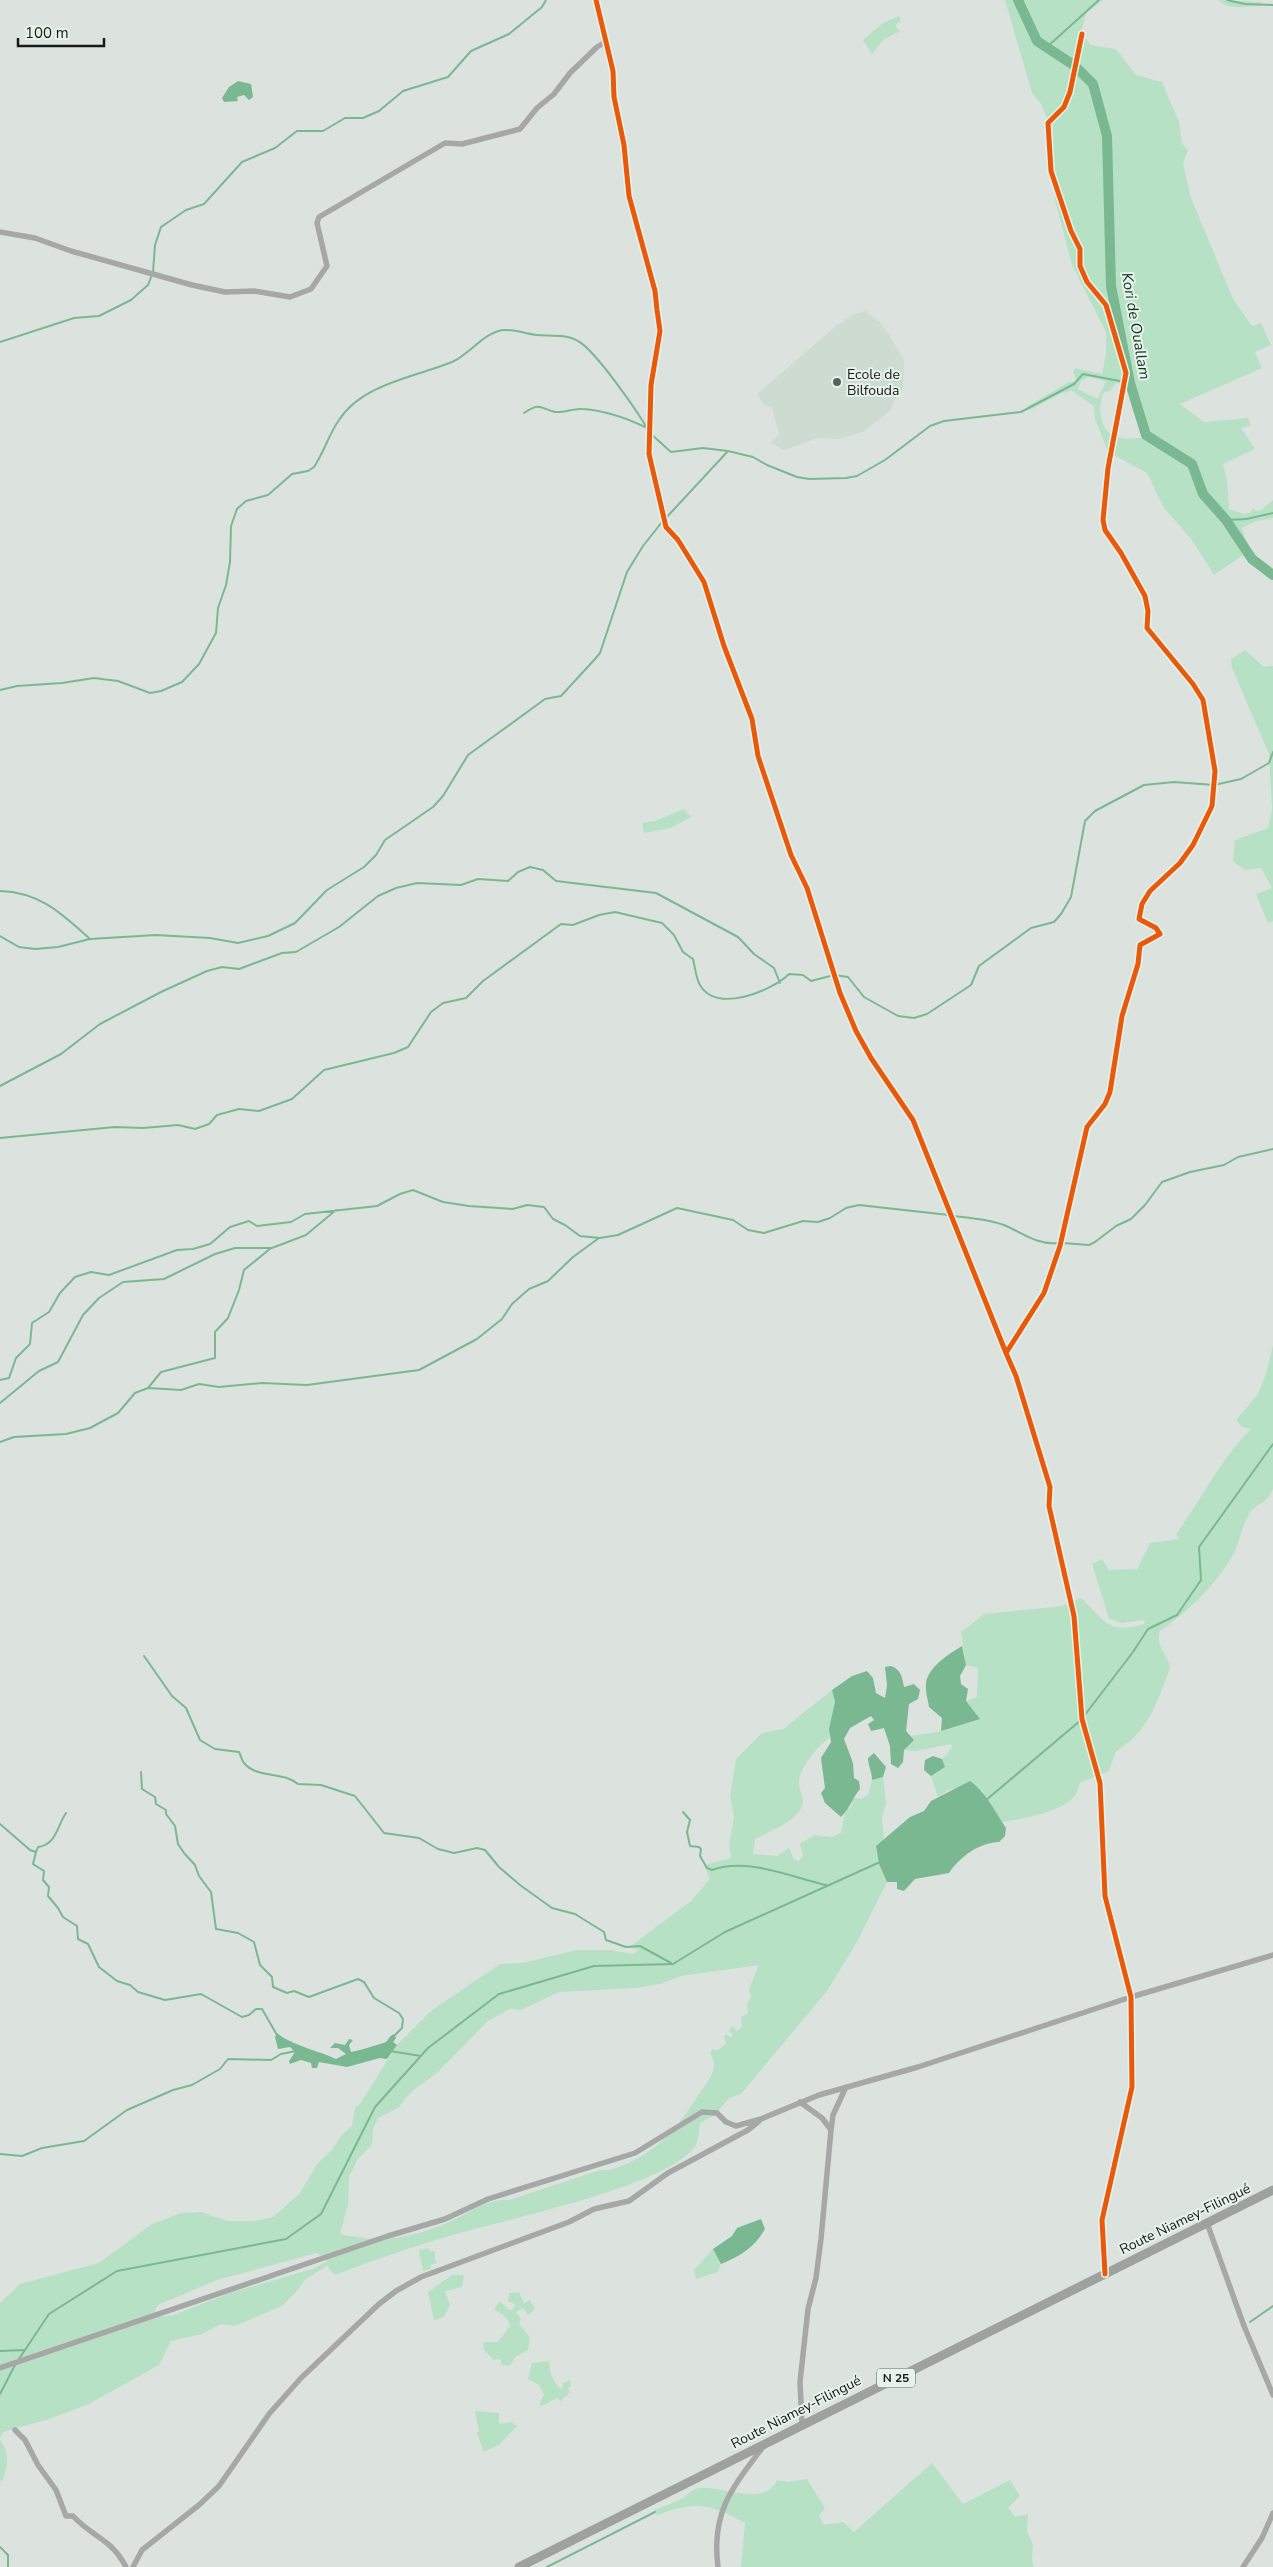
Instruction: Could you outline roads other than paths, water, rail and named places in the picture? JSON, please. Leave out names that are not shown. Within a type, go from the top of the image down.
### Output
[{"type":"main road","name":"Route Niamey-Filingué","points":[[519,2567],[1273,2190]]},
{"type":"street","points":[[596,0],[613,71],[614,98],[624,145],[628,196],[633,206],[658,310],[660,331],[651,385],[649,454],[666,526],[678,540],[704,582],[724,646],[752,719],[758,756],[791,856],[807,888],[840,993],[856,1031],[871,1058],[913,1120],[1016,1376],[1050,1488],[1049,1506],[1074,1616],[1082,1719],[1100,1783],[1105,1896],[1130,1997],[1132,2087],[1102,2220],[1105,2274]]},
{"type":"street","points":[[1006,1353],[1044,1293],[1060,1248],[1088,1127],[1105,1104],[1110,1092],[1122,1016],[1138,964],[1140,945],[1160,934],[1156,928],[1139,918],[1142,904],[1150,891],[1180,862],[1193,845],[1212,806],[1215,771],[1203,700],[1193,684],[1147,628],[1148,611],[1145,596],[1121,553],[1105,530],[1103,520],[1108,468],[1126,372],[1106,305],[1087,282],[1080,266],[1080,249],[1071,231],[1051,171],[1048,131],[1048,123],[1064,107],[1070,92],[1082,34]]},
{"type":"street","points":[[0,232],[35,238],[71,251],[192,285],[225,292],[254,291],[290,297],[300,294],[311,289],[328,266],[317,223],[319,217],[445,143],[462,144],[520,129],[537,108],[554,94],[570,73],[597,47],[607,41]]},
{"type":"street","points":[[0,2368],[388,2236],[445,2219],[488,2199],[635,2153],[702,2112],[718,2113],[726,2122],[736,2126],[761,2119],[800,2102],[846,2087],[918,2067],[1130,1997],[1273,1955]]},
{"type":"street","points":[[802,2424],[800,2382],[808,2309],[818,2258],[831,2130],[833,2115],[846,2087]]},
{"type":"street","points":[[800,2102],[822,2118],[831,2130]]},
{"type":"street","points":[[133,2567],[142,2550],[199,2505],[219,2486],[269,2414],[301,2378],[379,2304],[420,2277],[569,2222],[594,2209],[629,2201],[668,2173],[748,2130],[761,2119]]},
{"type":"street","points":[[1207,2223],[1244,2326],[1273,2395]]},
{"type":"street","points":[[15,2430],[25,2440],[38,2465],[56,2490],[66,2516],[73,2516],[80,2525],[110,2544],[119,2553],[126,2567]]},
{"type":"street","points":[[718,2567],[716,2551],[724,2502],[767,2442]]},
{"type":"street","points":[[1243,2567],[1262,2538],[1273,2513]]},
{"type":"waterway","points":[[0,342],[74,318],[99,316],[131,300],[148,285],[153,272],[155,245],[161,227],[186,210],[204,204],[242,162],[275,148],[297,131],[323,131],[345,118],[363,118],[379,111],[403,91],[448,77],[471,51],[509,34],[542,7],[546,0]]},
{"type":"waterway","name":"Kori de Ouallam","points":[[1018,0],[1037,41],[1075,66],[1093,84],[1107,136],[1111,286],[1130,383],[1146,435],[1192,464],[1203,494],[1226,520],[1252,559],[1273,575]]},
{"type":"waterway","points":[[1047,47],[1099,0]]},
{"type":"waterway","points":[[1227,0],[1245,4],[1273,5]]},
{"type":"waterway","points":[[0,690],[17,686],[62,683],[94,678],[118,681],[150,693],[161,691],[182,682],[199,664],[216,633],[218,608],[226,585],[230,562],[231,526],[237,509],[246,501],[268,495],[292,474],[308,471],[314,467],[339,420],[361,398],[390,383],[452,362],[483,339],[496,332],[511,330],[537,335],[563,336],[578,341],[605,368],[648,430]]},
{"type":"waterway","points":[[651,434],[671,452],[703,448],[728,451],[753,457],[797,477],[809,479],[846,478],[857,476],[885,460],[930,426],[944,421],[1021,412],[1074,384],[1083,374],[1130,383]]},
{"type":"waterway","points":[[524,413],[537,407],[555,412],[579,409],[590,410],[614,415],[645,427]]},
{"type":"waterway","points":[[665,519],[728,451]]},
{"type":"waterway","points":[[1226,520],[1246,519],[1273,513]]},
{"type":"waterway","points":[[0,936],[19,947],[35,949],[58,947],[90,939],[156,935],[210,938],[238,943],[268,936],[295,923],[327,890],[364,867],[376,855],[385,840],[433,807],[443,796],[468,755],[545,699],[561,696],[595,659],[600,653],[627,572],[643,546],[662,522]]},
{"type":"waterway","points":[[0,1138],[115,1127],[143,1128],[178,1125],[195,1129],[209,1124],[217,1115],[239,1109],[259,1111],[292,1099],[324,1070],[394,1053],[408,1047],[431,1012],[443,1003],[466,998],[483,981],[561,924],[573,925],[599,915],[615,912],[662,923],[674,935],[683,952],[693,959],[700,985],[708,994],[718,998],[731,999],[758,993],[781,981],[789,974],[803,975],[811,981],[834,975],[848,977],[864,997],[898,1016],[914,1018],[927,1014],[971,985],[979,966],[1031,928],[1054,922],[1061,914],[1071,897],[1085,821],[1095,811],[1144,785],[1174,782],[1214,785],[1241,779],[1269,763],[1273,752]]},
{"type":"waterway","points":[[0,1086],[61,1054],[100,1024],[161,992],[207,971],[222,967],[239,969],[282,953],[296,952],[339,927],[378,896],[396,888],[417,883],[461,885],[478,879],[508,881],[518,872],[530,867],[543,870],[556,881],[656,893],[738,937],[754,954],[774,968],[780,983]]},
{"type":"waterway","points":[[0,891],[14,892],[39,900],[60,913],[90,939]]},
{"type":"waterway","points":[[1063,1243],[1089,1245],[1095,1242],[1116,1226],[1131,1219],[1145,1205],[1162,1182],[1190,1172],[1224,1165],[1238,1157],[1273,1149]]},
{"type":"waterway","points":[[0,1380],[9,1378],[16,1358],[30,1344],[32,1323],[49,1312],[60,1293],[75,1277],[91,1272],[109,1275],[177,1250],[193,1249],[210,1244],[230,1227],[249,1221],[257,1226],[291,1222],[305,1214],[377,1206],[400,1194],[413,1190],[443,1202],[469,1206],[513,1209],[527,1205],[544,1207],[553,1219],[580,1236],[600,1238],[618,1235],[677,1208],[733,1220],[748,1230],[764,1233],[803,1221],[818,1222],[830,1218],[846,1208],[859,1205],[949,1215]]},
{"type":"waterway","points":[[0,1403],[39,1371],[58,1362],[83,1315],[99,1298],[123,1282],[164,1279],[215,1254],[235,1248],[272,1248],[306,1235],[336,1210]]},
{"type":"waterway","points":[[954,1216],[992,1221],[1030,1238],[1043,1242],[1058,1243]]},
{"type":"waterway","points":[[0,1442],[14,1437],[66,1434],[90,1428],[118,1413],[135,1393],[148,1388],[181,1390],[199,1384],[219,1387],[262,1383],[307,1385],[419,1370],[477,1339],[502,1319],[512,1304],[529,1289],[548,1281],[573,1257],[599,1238]]},
{"type":"waterway","points":[[148,1388],[161,1372],[215,1358],[215,1332],[228,1318],[239,1290],[244,1270],[271,1248]]},
{"type":"waterway","points":[[1084,1716],[1133,1652],[1148,1629],[1177,1615],[1201,1580],[1199,1547],[1273,1444]]},
{"type":"waterway","points":[[144,1656],[172,1696],[186,1708],[200,1740],[215,1749],[239,1752],[244,1763],[256,1771],[285,1777],[298,1784],[321,1785],[355,1796],[384,1833],[419,1838],[438,1849],[454,1853],[477,1848],[485,1850],[499,1867],[552,1908],[575,1914],[604,1932],[606,1940],[626,1947],[640,1946],[671,1963]]},
{"type":"waterway","points":[[985,1801],[1081,1720]]},
{"type":"waterway","points":[[141,1772],[142,1789],[155,1797],[156,1804],[166,1810],[166,1814],[175,1826],[178,1844],[195,1865],[199,1876],[211,1892],[216,1929],[238,1933],[254,1942],[260,1965],[272,1977],[273,1987],[287,1993],[294,1991],[309,1997],[358,1979],[364,1982],[374,1998],[399,2013],[403,2019],[402,2028],[393,2037]]},
{"type":"waterway","points":[[683,1812],[690,1820],[687,1832],[690,1846],[701,1849],[700,1856],[707,1868],[712,1870],[726,1867],[754,1867],[826,1885]]},
{"type":"waterway","points":[[36,1852],[38,1847],[53,1838],[66,1813]]},
{"type":"waterway","points":[[0,1824],[30,1850],[36,1852],[33,1864],[44,1871],[43,1880],[49,1887],[48,1896],[63,1917],[77,1926],[78,1939],[88,1944],[99,1967],[117,1981],[130,1985],[138,1992],[165,2000],[201,1994],[242,2017],[249,2015],[256,2009],[262,2009],[277,2035]]},
{"type":"waterway","points":[[19,2359],[49,2314],[117,2271],[286,2239],[321,2214],[375,2107],[428,2048],[499,1994],[594,1966],[673,1964],[725,1932],[880,1862]]},
{"type":"waterway","points":[[0,2154],[22,2156],[42,2148],[84,2141],[127,2110],[173,2090],[192,2085],[220,2069],[228,2059],[271,2060],[281,2054],[296,2051]]},
{"type":"waterway","points":[[390,2051],[421,2056]]},
{"type":"waterway","points":[[1250,2322],[1273,2306]]},
{"type":"waterway","points":[[0,2351],[25,2350]]},
{"type":"waterway","points":[[0,2394],[15,2365]]},
{"type":"waterway","points":[[547,2567],[655,2512]]},
{"type":"waterway","points":[[0,2547],[8,2555],[8,2567]]},
{"type":"place","name":"Ecole de Bilfouda","points":[[837,382]]}]
